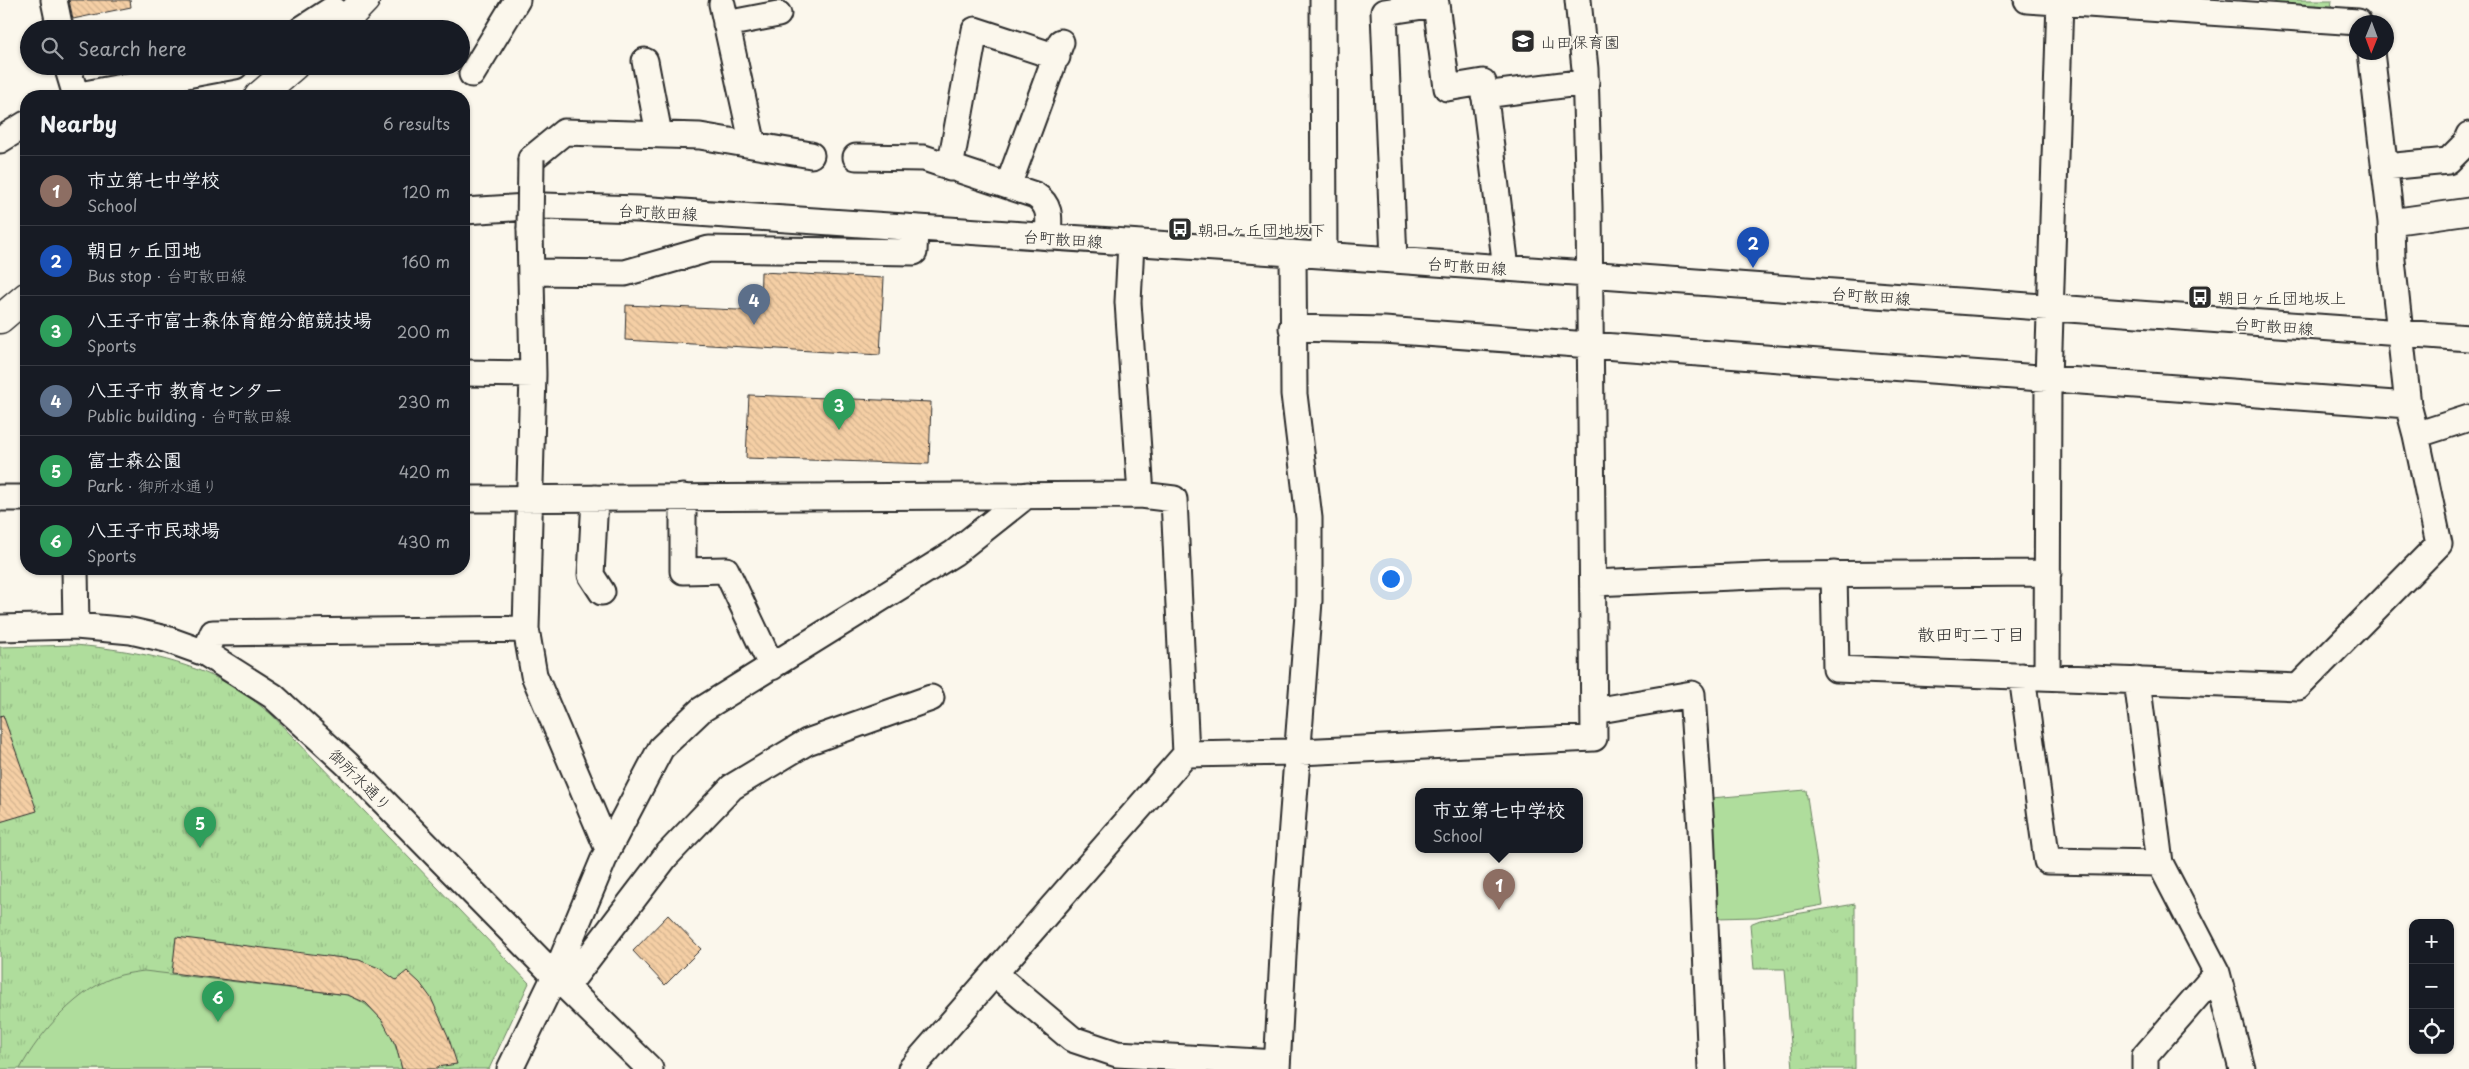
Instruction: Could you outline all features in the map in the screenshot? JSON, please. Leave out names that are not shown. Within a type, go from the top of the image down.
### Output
[{"type":"main road","points":[[266,90],[284,75]]},
{"type":"main road","points":[[0,319],[20,302]]},
{"type":"street","points":[[54,0],[58,20]]},
{"type":"street","points":[[472,74],[517,0]]},
{"type":"street","points":[[1323,0],[1324,255]]},
{"type":"street","points":[[1186,754],[1299,752],[1594,738],[1589,206],[1586,82],[1578,0]]},
{"type":"street","points":[[2027,0],[2267,9],[2349,21]]},
{"type":"street","points":[[2048,677],[2048,379],[2060,1]]},
{"type":"street","points":[[1394,260],[1384,12],[1436,4],[1447,88],[1483,82],[1506,268]]},
{"type":"street","points":[[316,20],[334,9],[350,16]]},
{"type":"street","points":[[753,145],[724,14],[778,14]]},
{"type":"street","points":[[950,168],[975,30],[1059,49],[1008,186]]},
{"type":"street","points":[[1834,574],[1836,669],[2298,687],[2439,544],[2408,405],[2392,260],[2392,222],[2372,60]]},
{"type":"street","points":[[645,61],[659,134]]},
{"type":"street","points":[[69,75],[73,90]]},
{"type":"street","points":[[107,90],[187,75]]},
{"type":"street","points":[[1484,95],[1586,82]]},
{"type":"street","points":[[0,140],[20,128]]},
{"type":"street","points":[[608,849],[534,675],[526,629],[533,374],[530,230],[531,159],[564,132],[700,136],[811,155]]},
{"type":"street","points":[[2384,166],[2448,160],[2465,144],[2469,135]]},
{"type":"street","points":[[856,157],[924,158],[1035,195],[1045,201],[1049,210],[1048,237]]},
{"type":"street","name":"台町散田線","points":[[470,210],[521,206],[581,206],[1324,255],[2469,338]]},
{"type":"street","points":[[2392,222],[2469,211]]},
{"type":"street","points":[[531,272],[625,274],[709,249],[914,252],[915,229]]},
{"type":"street","points":[[1131,243],[1128,302],[1141,494]]},
{"type":"street","points":[[995,974],[1072,1039],[1117,1054],[1277,1066],[1285,918],[1309,601],[1309,518],[1294,394],[1292,328],[1293,254]]},
{"type":"street","points":[[1292,328],[1384,330],[2408,405]]},
{"type":"street","points":[[470,373],[533,374]]},
{"type":"street","points":[[2416,435],[2469,418]]},
{"type":"street","points":[[470,499],[1141,494],[1174,499],[1186,754],[911,1069]]},
{"type":"street","points":[[561,981],[608,849],[661,748],[701,710],[954,553],[1027,495]]},
{"type":"street","points":[[683,497],[683,571],[726,570],[772,667]]},
{"type":"street","points":[[0,498],[20,498]]},
{"type":"street","points":[[594,498],[591,575],[602,592]]},
{"type":"street","points":[[1593,582],[1834,574],[2048,573]]},
{"type":"street","points":[[75,575],[76,626]]},
{"type":"street","name":"御所水通り","points":[[0,628],[76,626],[131,631],[166,639],[205,653],[274,696],[347,764],[650,1069]]},
{"type":"street","points":[[205,653],[213,633],[526,629]]},
{"type":"street","points":[[2022,676],[2047,861],[2160,863]]},
{"type":"street","points":[[2137,680],[2160,863],[2217,973],[2242,1069]]},
{"type":"street","points":[[1594,711],[1692,694],[1701,828],[1711,1069]]},
{"type":"street","points":[[510,1069],[561,981],[666,856],[732,787],[807,742],[930,698]]},
{"type":"street","points":[[2144,1069],[2145,1056],[2217,973]]},
{"type":"green space","points":[[2275,0],[2332,0],[2331,10],[2275,6]]},
{"type":"green space","points":[[75,645],[137,653],[196,669],[239,690],[271,714],[529,983],[489,1069],[0,1069],[0,647]]},
{"type":"green space","points":[[1806,790],[1823,905],[1757,917],[1716,918],[1711,798]]},
{"type":"green space","points":[[1855,904],[1855,1069],[1793,1069],[1785,969],[1754,969],[1750,924],[1760,920]]},
{"type":"green space","points":[[144,971],[348,995],[370,1008],[385,1024],[395,1044],[402,1069],[20,1069],[49,1026],[76,1000],[106,981],[121,975]]},
{"type":"building","points":[[69,0],[130,0],[131,7],[73,19]]},
{"type":"building","points":[[761,272],[884,278],[880,355],[625,340],[626,305],[760,311]]},
{"type":"building","points":[[749,395],[931,402],[929,464],[746,458]]},
{"type":"building","points":[[3,715],[37,811],[0,822],[0,716]]},
{"type":"building","points":[[668,915],[701,949],[665,985],[633,951]]},
{"type":"building","points":[[176,937],[359,960],[379,968],[396,980],[407,971],[420,983],[431,998],[448,1036],[457,1064],[437,1067],[437,1069],[402,1069],[396,1046],[382,1020],[366,1003],[348,995],[172,973]]},
{"type":"place","name":"山田保育園","points":[[1523,41]]},
{"type":"place","name":"朝日ヶ丘団地坂下","points":[[1180,229]]},
{"type":"place","name":"朝日ヶ丘団地","points":[[1753,268]]},
{"type":"place","name":"朝日ヶ丘団地坂上","points":[[2200,297]]},
{"type":"place","name":"八王子市 教育センター","points":[[754,325]]},
{"type":"place","name":"八王子市富士森体育館分館競技場","points":[[839,430]]},
{"type":"place","name":"富士森公園","points":[[200,848]]},
{"type":"place","name":"市立第七中学校","points":[[1499,910]]},
{"type":"place","name":"八王子市民球場","points":[[218,1022]]},
{"type":"district","name":"散田町二丁目","points":[[1971,633]]}]
